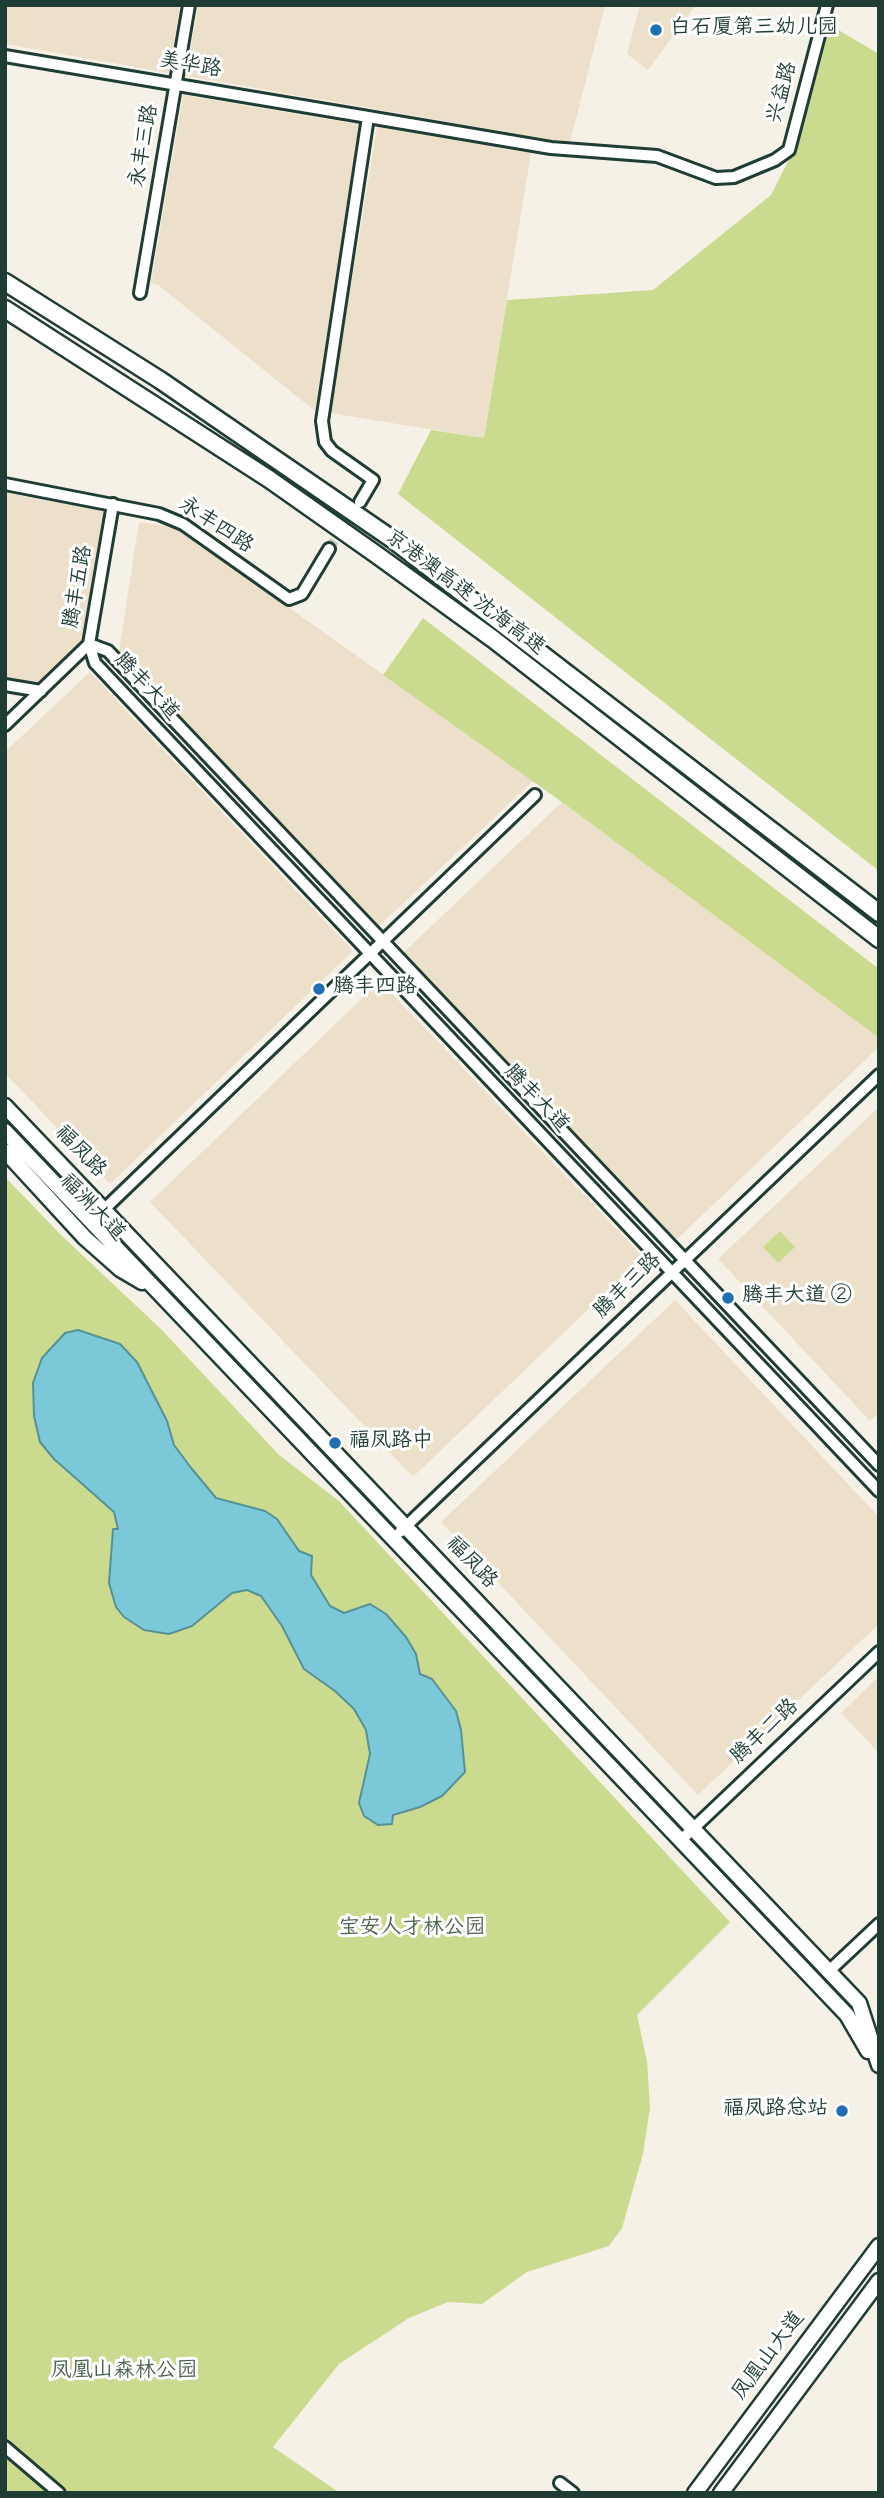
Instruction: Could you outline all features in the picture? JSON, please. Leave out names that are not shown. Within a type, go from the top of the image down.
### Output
[{"type":"highway","name":"京港澳高速 沈海高速","points":[[5,282],[160,380],[392,539],[879,913]]},
{"type":"highway","name":"京港澳高速 沈海高速","points":[[5,309],[258,471],[377,555],[493,639],[879,939]]},
{"type":"main road","name":"福凤路","points":[[5,1105],[859,2003],[879,2067]]},
{"type":"main road","name":"福凤路","points":[[5,1131],[846,2015],[879,2067]]},
{"type":"main road","name":"福洲大道","points":[[5,1152],[85,1238],[120,1269],[153,1287]]},
{"type":"main road","points":[[275,1415],[288,1402]]},
{"type":"main road","name":"凤凰山大道","points":[[695,2493],[879,2246]]},
{"type":"main road","name":"凤凰山大道","points":[[721,2493],[879,2281]]},
{"type":"street","name":"永丰三路","points":[[140,293],[189,5]]},
{"type":"street","name":"兴益路","points":[[789,150],[827,5]]},
{"type":"street","name":"美华路","points":[[5,55],[551,148],[657,156],[716,178],[734,177],[775,160],[789,150]]},
{"type":"street","points":[[360,502],[373,480],[332,451],[325,442],[322,421],[369,117]]},
{"type":"street","name":"永丰四路","points":[[5,484],[159,514],[183,524],[289,599],[302,593],[329,549]]},
{"type":"street","name":"腾丰五路","points":[[5,725],[89,645],[113,504]]},
{"type":"street","name":"腾丰大道","points":[[89,645],[108,651],[879,1465]]},
{"type":"street","name":"腾丰大道","points":[[89,645],[96,663],[879,1491]]},
{"type":"street","points":[[5,685],[41,691]]},
{"type":"street","points":[[91,1222],[535,795]]},
{"type":"street","name":"腾丰三路","points":[[393,1539],[879,1075]]},
{"type":"street","name":"腾丰二路","points":[[680,1841],[879,1652]]},
{"type":"street","points":[[829,1971],[879,1924]]},
{"type":"street","points":[[5,2447],[59,2493]]},
{"type":"street","points":[[560,2483],[573,2493]]},
{"type":"shaded area","points":[[5,5],[180,5],[169,73],[5,44]]},
{"type":"shaded area","points":[[198,5],[605,5],[570,143],[186,76]]},
{"type":"shaded area","name":"白石厦第三幼儿园","points":[[640,5],[696,5],[648,70],[627,54]]},
{"type":"shaded area","points":[[183,95],[362,125],[315,411],[158,285],[151,283]]},
{"type":"shaded area","points":[[377,127],[531,153],[484,438],[330,413]]},
{"type":"shaded area","points":[[5,493],[106,511],[82,641],[40,684],[5,678]]},
{"type":"shaded area","points":[[139,522],[177,528],[533,781],[378,927],[119,651]]},
{"type":"shaded area","points":[[90,672],[353,951],[110,1184],[5,1073],[5,752]]},
{"type":"shaded area","points":[[562,802],[879,1038],[879,1047],[674,1242],[403,953]]},
{"type":"shaded area","points":[[380,981],[643,1257],[413,1477],[150,1202]]},
{"type":"shaded area","points":[[879,1107],[879,1412],[870,1421],[718,1259]]},
{"type":"shaded area","points":[[675,1300],[879,1517],[879,1624],[698,1795],[441,1522]]},
{"type":"shaded area","points":[[879,1676],[879,1753],[841,1713]]},
{"type":"green space","points":[[830,25],[879,54],[879,871],[398,494],[431,430],[484,438],[507,300],[653,290],[771,195],[800,138]]},
{"type":"green space","points":[[423,618],[879,969],[879,1038],[562,802],[383,675]]},
{"type":"green space","name":"宝安人才林公园","points":[[5,1177],[61,1235],[162,1330],[279,1455],[339,1501],[730,1922],[637,2015],[647,2061],[650,2108],[643,2154],[622,2228],[609,2246],[527,2272],[482,2304],[448,2302],[409,2318],[339,2364],[273,2447],[340,2493],[5,2493]]},
{"type":"green space","points":[[780,1231],[795,1247],[778,1263],[763,1247]]},
{"type":"water","points":[[78,1330],[120,1344],[137,1362],[167,1421],[174,1445],[192,1469],[216,1498],[265,1511],[277,1519],[299,1551],[312,1556],[311,1575],[330,1606],[344,1613],[370,1604],[386,1614],[406,1637],[416,1654],[420,1674],[432,1679],[456,1711],[461,1730],[465,1772],[442,1796],[420,1807],[393,1815],[392,1824],[378,1825],[364,1816],[359,1803],[370,1754],[366,1730],[354,1709],[335,1691],[304,1669],[282,1626],[261,1596],[247,1590],[232,1593],[192,1626],[169,1634],[144,1630],[124,1617],[116,1607],[109,1583],[113,1529],[118,1529],[114,1512],[54,1459],[40,1442],[34,1416],[33,1383],[42,1358],[65,1333]]},
{"type":"tunnel","points":[[329,549],[357,508]]},
{"type":"place","name":"白石厦第三幼儿园","points":[[656,30]]},
{"type":"place","name":"腾丰四路","points":[[319,989]]},
{"type":"place","name":"腾丰大道 ②","points":[[728,1298]]},
{"type":"place","name":"福凤路中","points":[[335,1443]]},
{"type":"place","name":"福凤路总站","points":[[842,2111]]},
{"type":"park label","name":"凤凰山森林公园","points":[[124,2373]]}]
